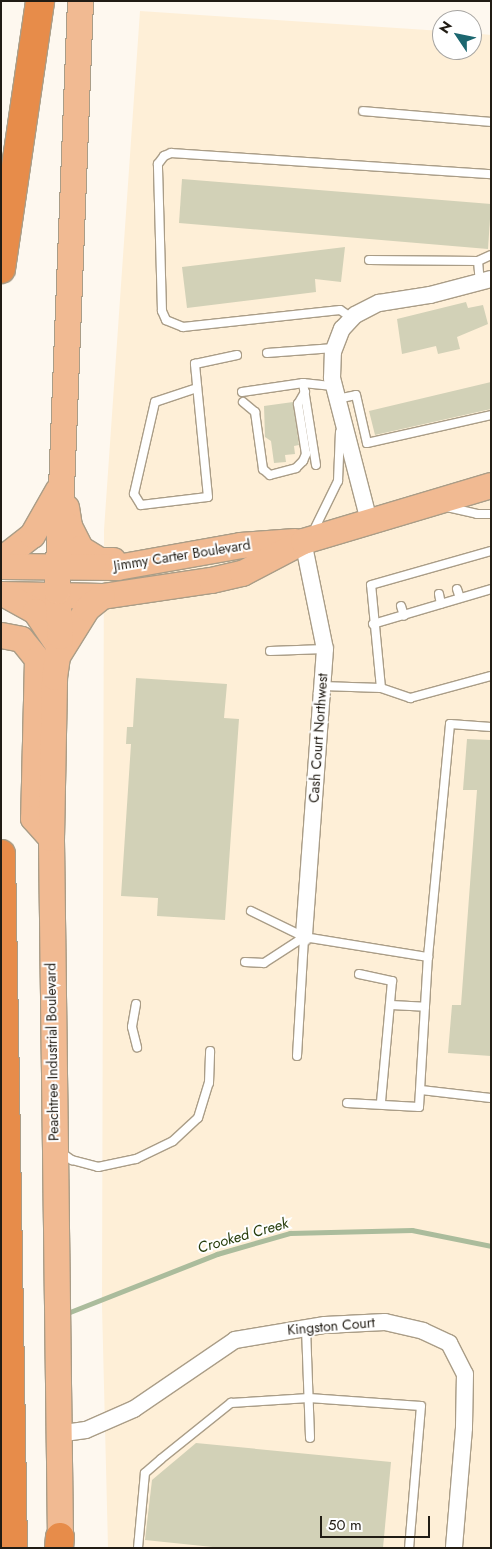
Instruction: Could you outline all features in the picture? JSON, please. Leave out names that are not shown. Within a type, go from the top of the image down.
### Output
[{"type":"highway","points":[[1,269],[40,1]]},
{"type":"highway","points":[[1,854],[13,1548]]},
{"type":"main road","points":[[80,1],[61,482],[69,526],[80,548],[99,560],[128,559],[200,546],[240,545]]},
{"type":"main road","points":[[61,482],[32,535],[4,576],[35,612],[56,652],[87,608],[102,596]]},
{"type":"main road","name":"Peachtree Industrial Boulevard","points":[[59,1542],[53,1147],[51,838],[56,652],[60,636],[63,595],[58,567],[61,482]]},
{"type":"main road","name":"Jimmy Carter Boulevard","points":[[4,576],[63,595],[102,596],[182,586],[242,574],[306,540],[428,502],[491,485]]},
{"type":"main road","name":"Jimmy Carter Boulevard","points":[[4,576],[58,567],[136,565],[240,545],[306,540]]},
{"type":"main road","points":[[1,635],[20,639],[37,658],[33,818],[51,838]]},
{"type":"street","points":[[369,521],[334,393],[334,348],[342,329],[352,318],[379,303],[485,281]]},
{"type":"street","name":"Cash Court Northwest","points":[[304,937],[325,648],[306,540]]},
{"type":"street","name":"Kingston Court","points":[[57,1434],[86,1430],[134,1409],[235,1340],[306,1328],[385,1322],[422,1331],[449,1343],[465,1374],[464,1428],[454,1548]]},
{"type":"lane","points":[[363,111],[491,122]]},
{"type":"lane","points":[[352,318],[340,310],[182,327],[166,320],[162,311],[158,164],[164,156],[181,154],[491,174]]},
{"type":"lane","points":[[370,260],[478,262],[491,255]]},
{"type":"lane","points":[[478,262],[485,281]]},
{"type":"lane","points":[[267,353],[334,348]]},
{"type":"lane","points":[[197,388],[156,402],[134,494],[141,505],[208,497],[195,364],[237,355]]},
{"type":"lane","points":[[303,383],[316,465]]},
{"type":"lane","points":[[242,392],[303,383],[334,393],[356,395],[367,443],[491,415]]},
{"type":"lane","points":[[243,402],[255,412],[262,469],[270,475],[296,468],[303,461],[306,454],[298,404],[305,392]]},
{"type":"lane","points":[[306,540],[332,498],[338,481],[340,420]]},
{"type":"lane","points":[[428,502],[477,514],[491,514]]},
{"type":"lane","points":[[381,688],[373,624],[371,584],[395,582],[488,554]]},
{"type":"lane","points":[[456,589],[460,598]]},
{"type":"lane","points":[[373,624],[460,598],[474,590],[491,589]]},
{"type":"lane","points":[[439,594],[442,604]]},
{"type":"lane","points":[[420,600],[421,610]]},
{"type":"lane","points":[[401,606],[404,616]]},
{"type":"lane","points":[[270,651],[325,648]]},
{"type":"lane","points":[[322,686],[381,688],[410,698],[491,676]]},
{"type":"lane","points":[[347,1103],[381,1103],[419,1108],[428,957],[450,724],[491,727]]},
{"type":"lane","points":[[251,911],[304,937],[428,957]]},
{"type":"lane","points":[[246,962],[264,963],[304,937]]},
{"type":"lane","points":[[298,1056],[304,937]]},
{"type":"lane","points":[[359,974],[392,981],[381,1103]]},
{"type":"lane","points":[[136,1004],[132,1027],[137,1047]]},
{"type":"lane","points":[[391,1006],[425,1007]]},
{"type":"lane","points":[[53,1147],[72,1160],[98,1167],[136,1159],[173,1141],[198,1118],[209,1083],[210,1051]]},
{"type":"lane","points":[[421,1090],[491,1098]]},
{"type":"lane","points":[[306,1328],[310,1438]]},
{"type":"lane","points":[[138,1548],[145,1473],[231,1403],[309,1398],[421,1406],[410,1548]]},
{"type":"shaded area","points":[[140,11],[432,30],[432,60],[482,60],[482,34],[491,35],[491,1548],[108,1548],[102,1306],[104,530]]},
{"type":"building","points":[[182,179],[491,204],[488,249],[179,223]]},
{"type":"building","points":[[345,247],[341,282],[315,279],[316,292],[187,308],[182,267]]},
{"type":"building","points":[[466,302],[468,308],[483,305],[488,324],[457,337],[460,349],[438,354],[436,346],[402,354],[397,319]]},
{"type":"building","points":[[491,382],[491,409],[375,435],[369,411]]},
{"type":"building","points":[[293,402],[299,445],[294,446],[295,454],[285,455],[286,462],[274,463],[271,441],[265,437],[264,406]]},
{"type":"building","points":[[136,678],[227,684],[224,718],[239,719],[225,920],[157,916],[158,898],[121,896],[131,744],[126,744],[127,727],[133,727]]},
{"type":"building","points":[[467,739],[491,740],[491,1056],[448,1053],[452,1005],[461,1005],[477,790],[463,790]]},
{"type":"building","points":[[196,1443],[391,1462],[383,1548],[222,1548],[145,1540],[152,1480]]},
{"type":"waterway","name":"Crooked Creek","points":[[70,1312],[217,1254],[290,1233],[412,1230],[491,1246]]}]
